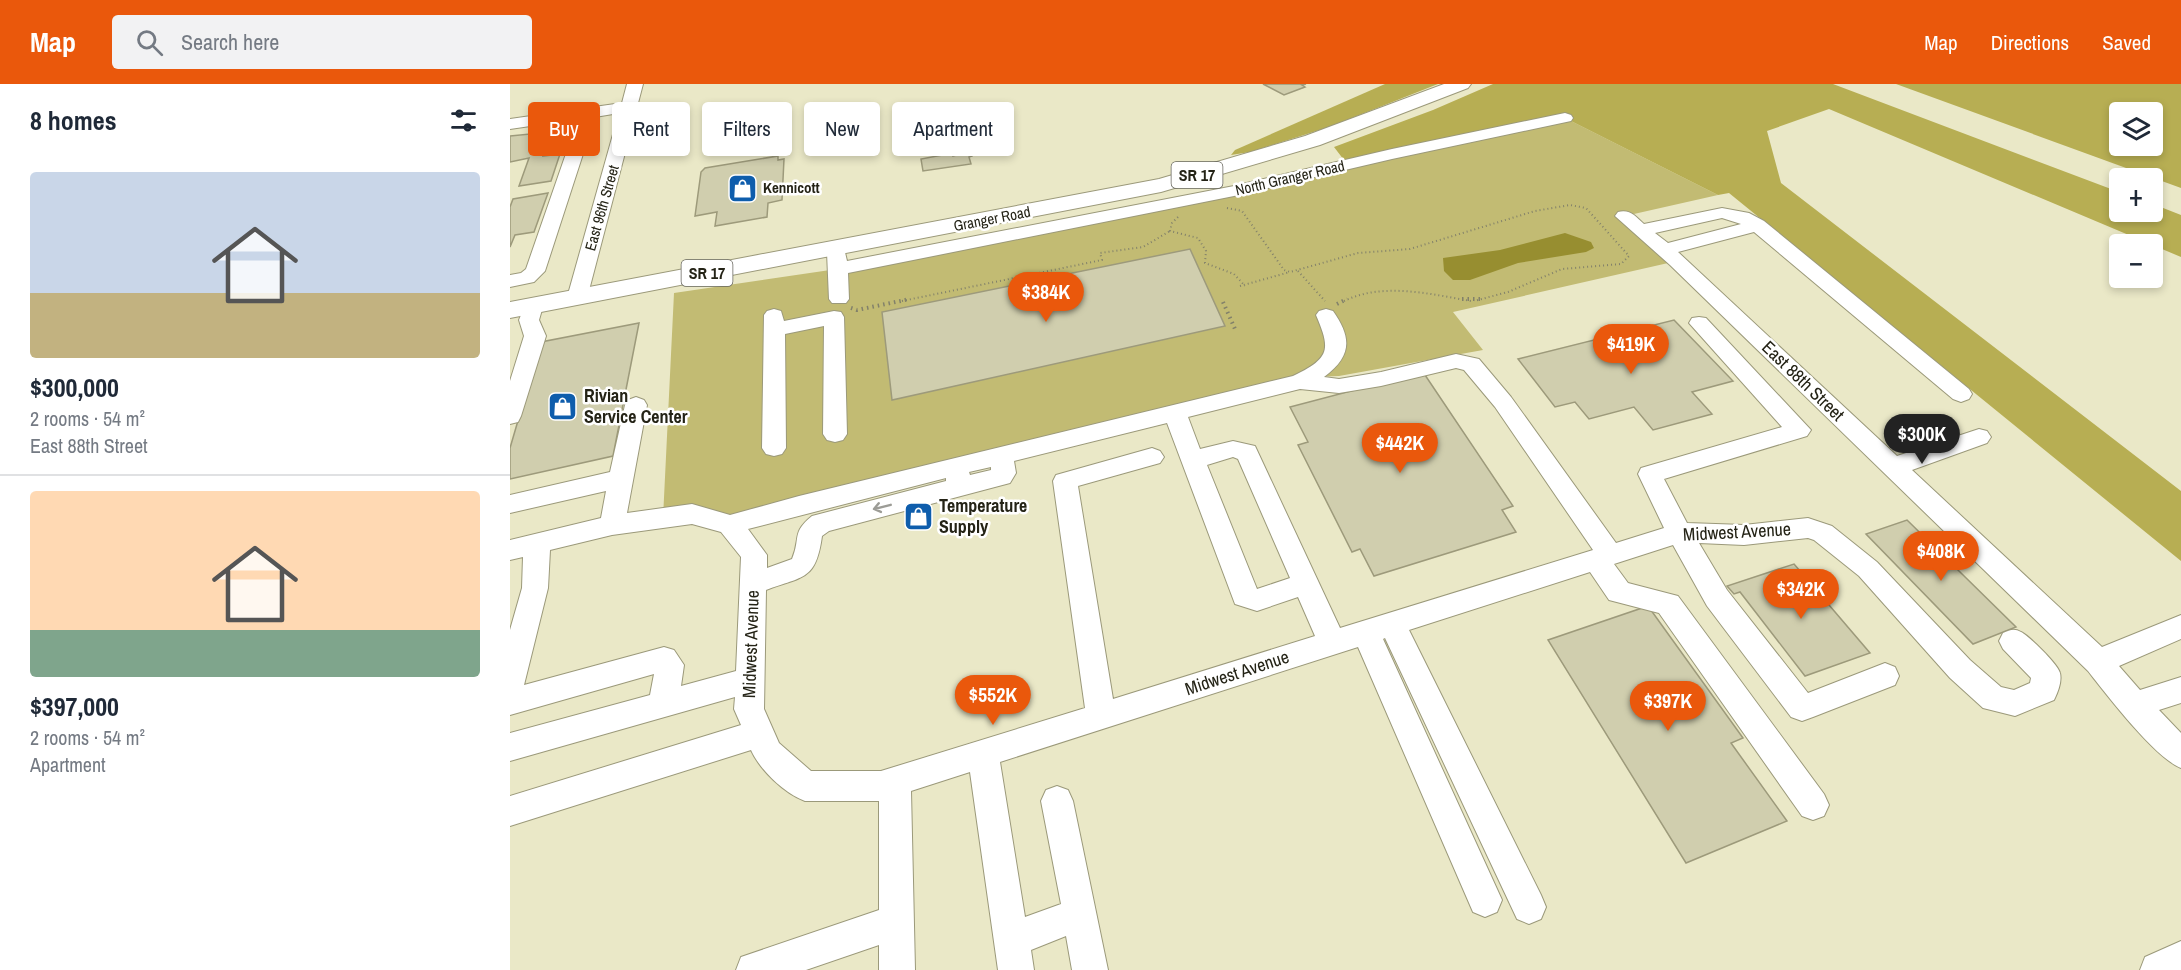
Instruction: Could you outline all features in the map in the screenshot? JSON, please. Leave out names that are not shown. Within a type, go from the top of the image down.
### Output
[{"type":"main road","name":"Granger Road","points":[[521,308],[837,259],[1161,185],[1255,160],[1391,114],[1461,84]]},
{"type":"street","name":"East 96th Street","points":[[630,102],[635,84]]},
{"type":"street","name":"North Granger Road","points":[[837,259],[1234,191],[1392,154],[1565,118]]},
{"type":"street","points":[[510,124],[528,122]]},
{"type":"street","points":[[510,281],[527,278],[535,271],[574,156]]},
{"type":"street","name":"East 96th Street","points":[[577,298],[616,156]]},
{"type":"street","name":"East 88th Street","points":[[1758,225],[1743,217],[1722,213],[1633,223],[2098,662],[2134,705],[2181,754]]},
{"type":"street","points":[[1664,250],[1758,225],[1961,394]]},
{"type":"street","points":[[837,259],[839,299]]},
{"type":"street","points":[[510,416],[535,336],[521,308]]},
{"type":"street","points":[[510,550],[612,525],[692,514],[730,525],[766,514],[958,477],[1001,477],[1004,473],[1001,456],[1175,414],[1310,378],[1330,360],[1337,347],[1336,337],[1326,315]]},
{"type":"street","points":[[774,448],[774,321],[834,317],[835,434]]},
{"type":"street","points":[[1699,322],[1799,430],[1650,474],[1679,533],[1717,598],[1802,708],[1885,676]]},
{"type":"street","points":[[1300,382],[1339,386],[1381,380],[1456,361],[1471,364],[1503,402],[1603,557],[1619,592],[1668,604],[1813,805]]},
{"type":"street","points":[[612,525],[636,405]]},
{"type":"street","points":[[1175,414],[1245,596],[1257,600],[1305,584]]},
{"type":"street","points":[[1893,467],[1979,437]]},
{"type":"street","points":[[1193,460],[1233,449],[1247,452],[1332,642]]},
{"type":"street","points":[[1101,716],[1065,481],[1152,457]]},
{"type":"street","points":[[753,584],[801,566],[806,559],[810,532],[821,523],[958,477]]},
{"type":"street","points":[[510,504],[621,479]]},
{"type":"street","name":"Midwest Avenue","points":[[730,525],[754,555],[749,709],[768,753],[805,786],[881,786],[1679,533],[1744,535],[1808,528],[1823,533],[1868,569],[1960,669],[1993,699],[2015,703],[2044,691],[2046,674],[2013,641]]},
{"type":"street","points":[[510,683],[536,588],[537,543]]},
{"type":"street","points":[[2098,662],[2181,627]]},
{"type":"street","points":[[1379,628],[1485,900]]},
{"type":"street","points":[[1379,628],[1529,907]]},
{"type":"street","points":[[510,702],[664,659],[670,665],[663,704]]},
{"type":"street","points":[[510,747],[750,680]]},
{"type":"street","points":[[2134,705],[2181,690]]},
{"type":"street","points":[[510,811],[760,733]]},
{"type":"street","points":[[983,753],[1013,955],[1080,914]]},
{"type":"street","points":[[895,781],[897,970]]},
{"type":"street","points":[[1057,801],[1090,970]]},
{"type":"street","points":[[754,970],[896,922]]},
{"type":"street","points":[[2158,970],[2181,958]]},
{"type":"path","points":[[839,299],[857,310],[913,300],[1102,260],[1100,253],[1143,247],[1170,231],[1198,238],[1206,250],[1206,263],[1238,276],[1242,286],[1358,254],[1410,249],[1535,211],[1570,206],[1586,208],[1629,256],[1621,264],[1614,266],[1558,270],[1508,292],[1473,301],[1421,292],[1377,291],[1356,295],[1330,307],[1298,271]]},
{"type":"path","points":[[1220,208],[1242,211],[1284,270],[1290,272]]},
{"type":"path","points":[[1170,231],[1172,223],[1179,217]]},
{"type":"path","points":[[1223,302],[1235,329]]},
{"type":"shaded area","points":[[1385,84],[1438,84],[1329,127],[1250,152],[1231,155],[1235,150]]},
{"type":"shaded area","points":[[1493,84],[1833,84],[2109,188],[2109,222],[2163,222],[2163,208],[2181,215],[2181,257],[2163,249],[2163,234],[2126,234],[1829,109],[1767,131],[1781,183],[2181,491],[2181,561],[1729,193],[1718,195],[1565,118],[1347,164],[1334,147],[1433,110]]},
{"type":"shaded area","points":[[1896,84],[2181,84],[2181,188],[2163,181],[2163,168],[2126,168]]},
{"type":"shaded area","points":[[1565,118],[1718,195],[1625,216],[1677,261],[1453,312],[1483,350],[1339,376],[1310,377],[737,522],[663,518],[674,293],[837,269]]},
{"type":"shaded area","points":[[1565,233],[1591,242],[1594,248],[1586,252],[1518,263],[1470,280],[1453,280],[1444,271],[1443,258],[1500,250]]},
{"type":"building","points":[[1263,84],[1306,84],[1302,85],[1305,87],[1284,95]]},
{"type":"building","points":[[528,134],[528,156],[559,156],[551,181],[519,186],[529,158],[510,162],[510,136]]},
{"type":"building","points":[[778,156],[778,160],[784,159],[782,200],[768,203],[767,217],[715,226],[717,212],[695,216],[701,172],[705,168]]},
{"type":"building","points":[[937,156],[972,156],[969,157],[971,164],[923,171],[921,159]]},
{"type":"building","points":[[548,193],[534,232],[515,235],[510,247],[510,207],[513,199]]},
{"type":"building","points":[[1190,249],[1225,326],[892,400],[882,312]]},
{"type":"building","points":[[1674,320],[1733,381],[1692,392],[1712,414],[1653,430],[1634,407],[1589,419],[1575,402],[1555,407],[1518,359]]},
{"type":"building","points":[[639,323],[613,456],[510,479],[510,448],[541,342]]},
{"type":"building","points":[[1423,372],[1513,506],[1502,510],[1516,532],[1374,576],[1360,549],[1352,552],[1298,445],[1308,442],[1290,407]]},
{"type":"building","points":[[1907,520],[2016,627],[1973,644],[1866,534]]},
{"type":"building","points":[[1794,564],[1870,653],[1805,676],[1740,592],[1734,594],[1727,586]]},
{"type":"building","points":[[1648,606],[1743,738],[1731,743],[1787,821],[1686,863],[1548,640]]},
{"type":"place","name":"Kennicott","points":[[742,188]]},
{"type":"place","name":"Rivian Service Center","points":[[563,406]]},
{"type":"place","name":"Temperature Supply","points":[[918,516]]}]
